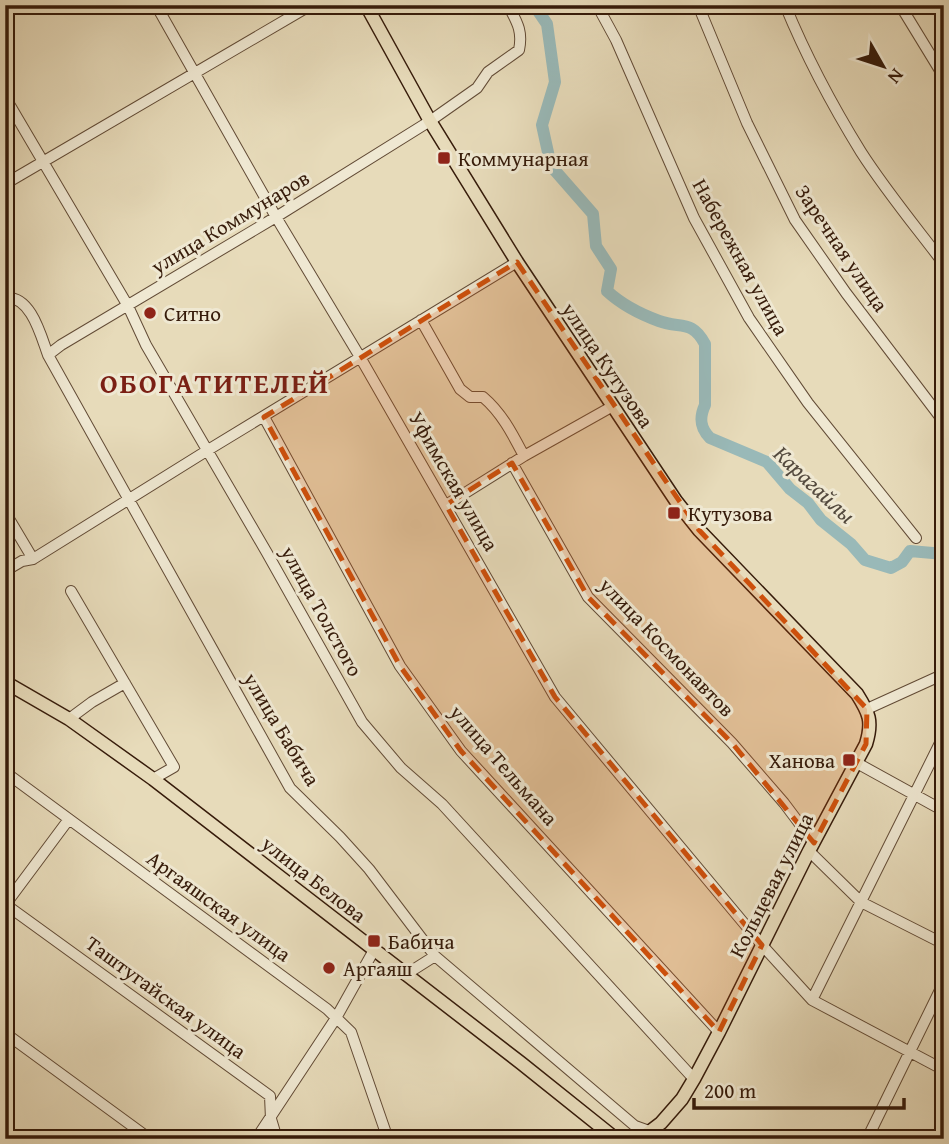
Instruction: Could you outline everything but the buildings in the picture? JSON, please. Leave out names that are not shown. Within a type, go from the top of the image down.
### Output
[{"type":"main road","name":"улица Кутузова","points":[[366,5],[430,121],[517,262],[676,501],[699,530],[857,694],[867,709]]},
{"type":"main road","name":"улица Белова","points":[[5,682],[69,719],[153,779],[616,1139]]},
{"type":"main road","name":"Кольцевая улица","points":[[644,1135],[661,1123],[682,1099],[719,1032],[811,847],[866,744],[870,733],[867,709]]},
{"type":"street","name":"Уфимская улица","points":[[156,5],[555,697],[762,946],[812,1000],[944,1070]]},
{"type":"street","points":[[5,184],[311,5]]},
{"type":"street","name":"улица Коммунаров","points":[[48,355],[276,217],[430,121],[477,88],[488,72],[519,50],[519,26],[508,5]]},
{"type":"street","name":"Набережная улица","points":[[597,5],[694,218],[749,318],[808,403],[916,538]]},
{"type":"street","name":"Заречная улица","points":[[698,5],[747,122],[795,219],[846,293],[944,422]]},
{"type":"street","points":[[785,5],[824,87],[862,153],[944,264]]},
{"type":"street","points":[[900,5],[944,76]]},
{"type":"street","name":"улица Толстого","points":[[5,97],[128,306],[146,345],[362,722],[401,768],[442,804],[694,1079]]},
{"type":"street","points":[[5,570],[22,561],[33,559],[517,262]]},
{"type":"street","name":"улица Бабича","points":[[9,298],[25,305],[35,320],[48,355],[290,788],[369,869],[435,957],[644,1135]]},
{"type":"street","points":[[421,320],[460,389],[470,397],[483,397],[491,404],[510,430],[524,456]]},
{"type":"street","points":[[446,505],[512,463],[613,406]]},
{"type":"street","name":"улица Тельмана","points":[[264,417],[400,666],[461,751],[719,1032]]},
{"type":"street","name":"улица Космонавтов","points":[[512,463],[588,597],[732,743],[784,803],[811,847],[862,902],[944,944]]},
{"type":"street","points":[[5,512],[33,559]]},
{"type":"street","points":[[71,591],[174,767],[153,779]]},
{"type":"street","points":[[867,709],[944,674]]},
{"type":"street","points":[[69,719],[125,683]]},
{"type":"street","points":[[812,1000],[944,735]]},
{"type":"street","points":[[857,763],[944,811]]},
{"type":"street","name":"Аргаяшская улица","points":[[5,772],[327,1009],[351,1032],[388,1139]]},
{"type":"street","points":[[5,904],[69,819]]},
{"type":"street","name":"Таштугайская улица","points":[[5,904],[270,1096],[271,1119],[277,1139]]},
{"type":"street","points":[[256,1139],[336,1018],[374,950]]},
{"type":"street","points":[[405,975],[435,957]]},
{"type":"street","points":[[867,1139],[944,982]]},
{"type":"street","points":[[5,1033],[150,1139]]},
{"type":"highlighted area","points":[[517,262],[699,530],[867,709],[866,744],[814,843],[732,743],[588,597],[512,463],[446,505],[555,697],[762,945],[719,1032],[461,751],[400,666],[264,417]]},
{"type":"waterway","name":"Карагайлы","points":[[534,5],[547,24],[555,82],[542,125],[551,166],[593,214],[596,246],[611,269],[607,291],[645,315],[690,328],[705,344],[705,405],[701,419],[707,434],[710,438],[767,462],[790,489],[808,503],[821,520],[851,544],[865,560],[891,568],[902,562],[910,551],[944,554]]},
{"type":"place","name":"Коммунарная","points":[[444,158]]},
{"type":"place","name":"Ситно","points":[[150,313]]},
{"type":"place","name":"Кутузова","points":[[674,513]]},
{"type":"place","name":"Ханова","points":[[849,760]]},
{"type":"place","name":"Бабича","points":[[374,941]]},
{"type":"place","name":"Аргаяш","points":[[329,968]]},
{"type":"district","name":"ОБОГАТИТЕЛЕЙ","points":[[215,382]]}]
